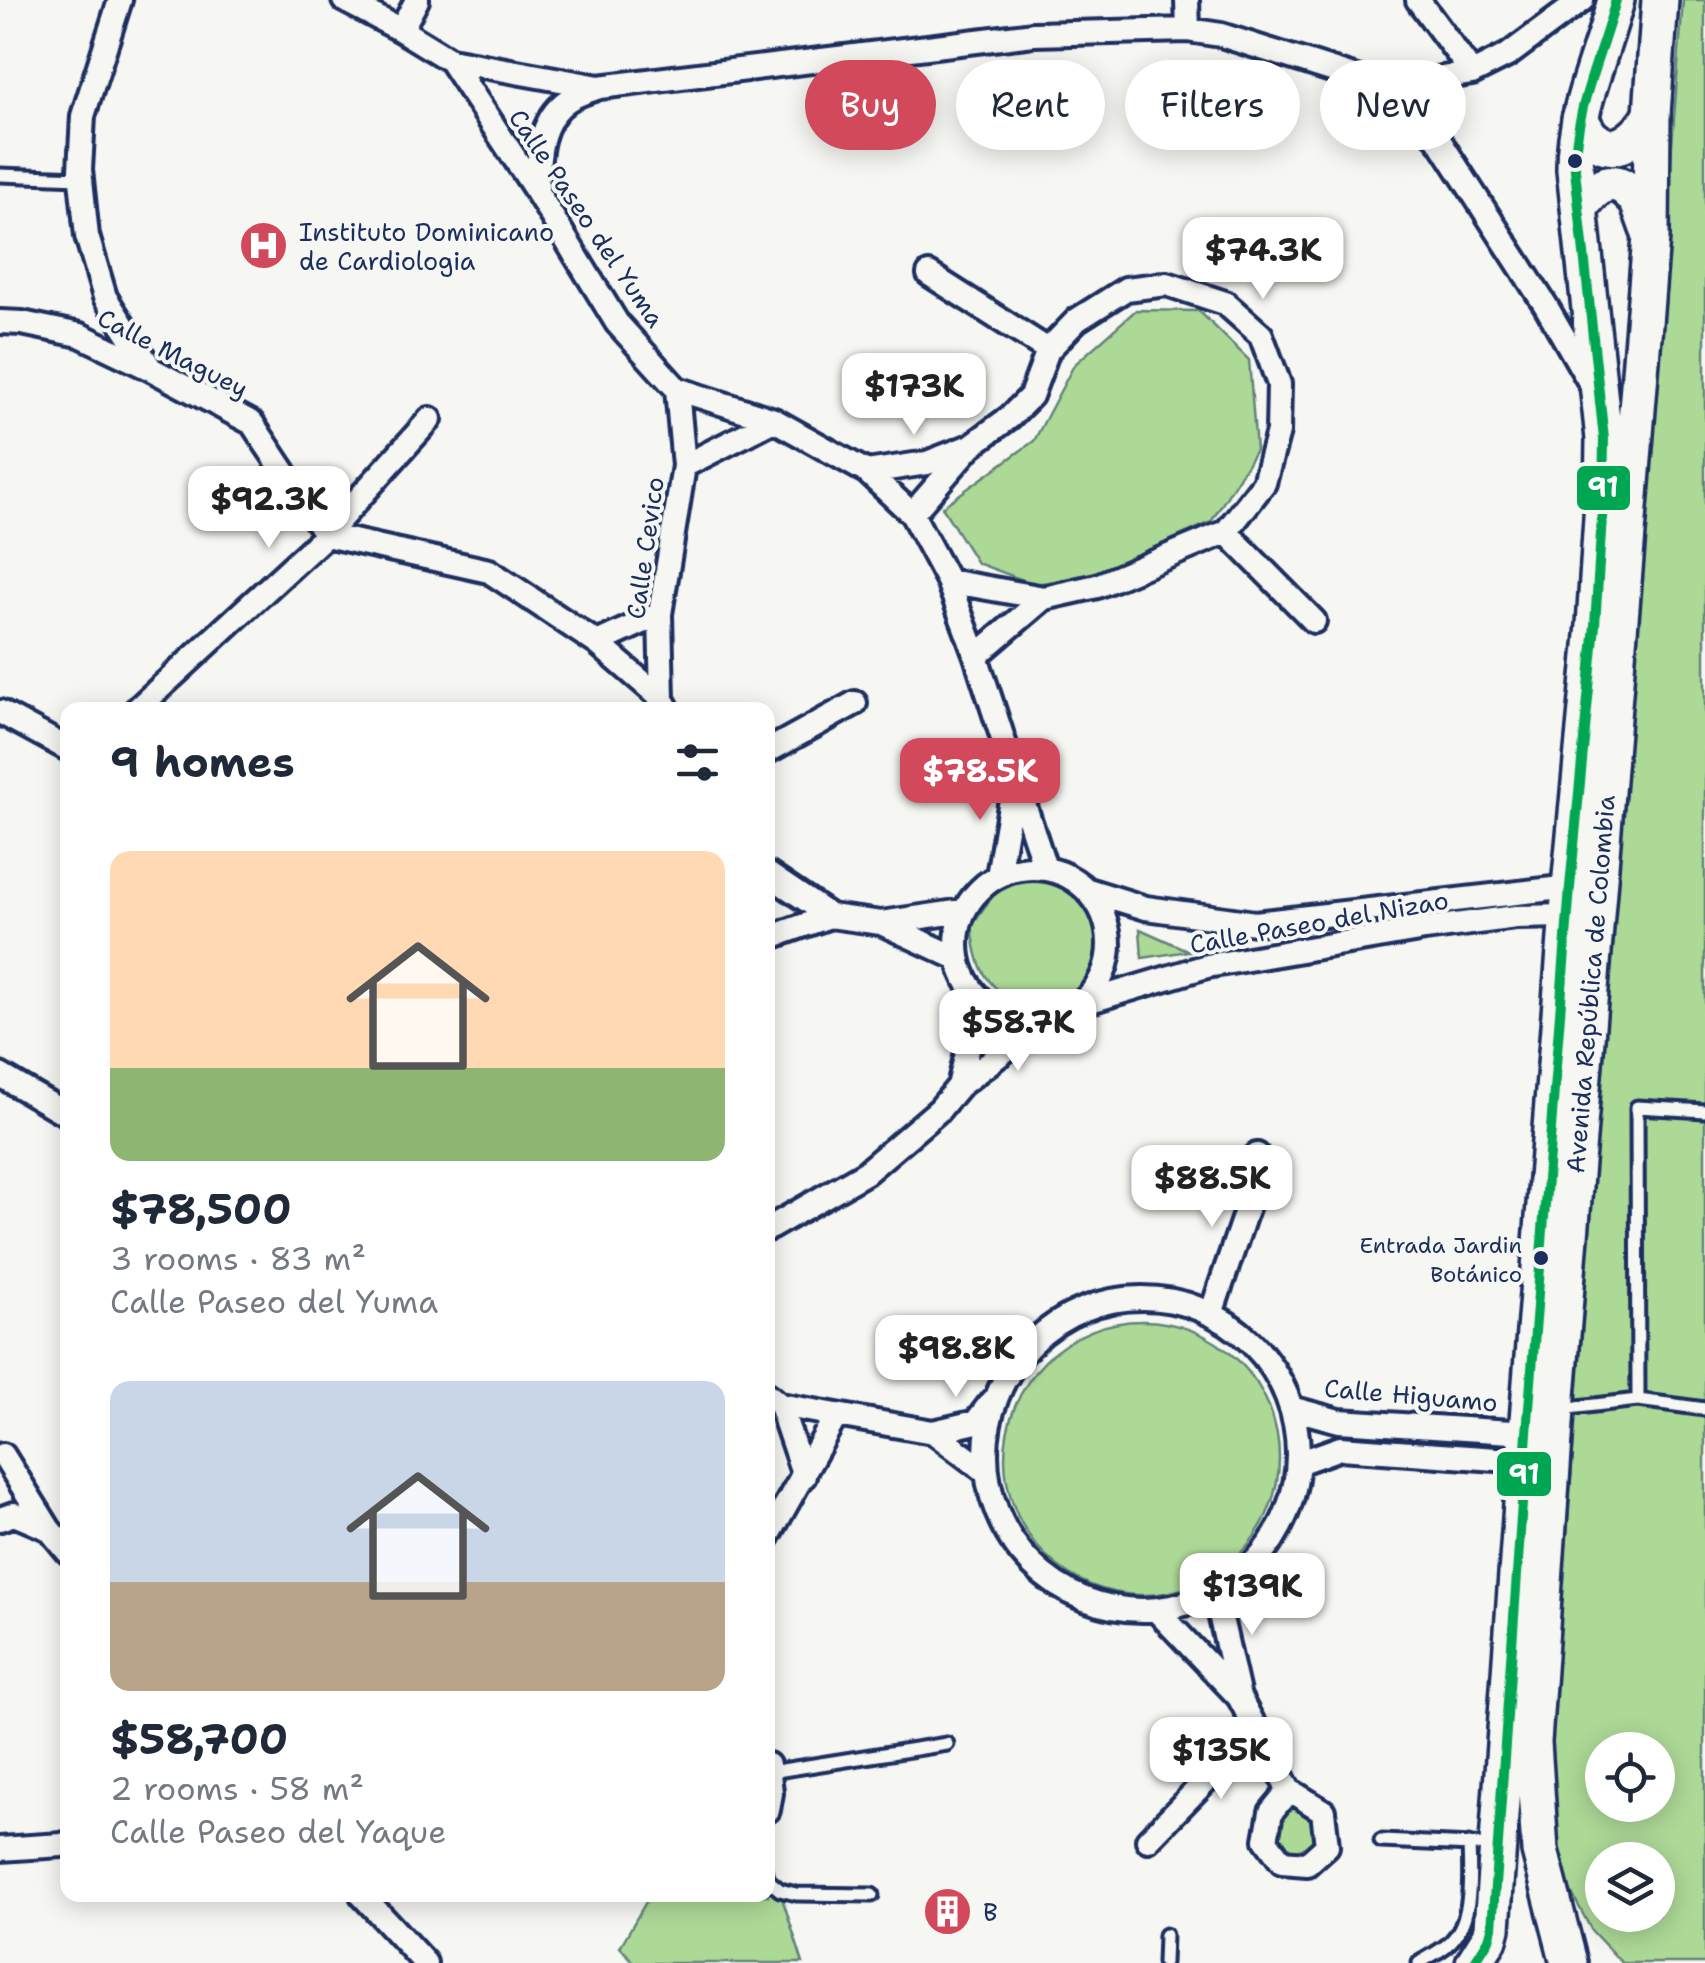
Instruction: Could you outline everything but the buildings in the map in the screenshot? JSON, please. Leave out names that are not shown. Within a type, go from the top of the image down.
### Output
[{"type":"main road","name":"Avenida República de Colombia","points":[[1480,1950],[1484,1845],[1526,1447],[1602,519],[1604,439],[1575,145],[1616,0]]},
{"type":"main road","name":"Avenida República de Colombia","points":[[1559,1953],[1553,1895],[1540,1851],[1534,1742],[1556,1409],[1651,237],[1658,2]]},
{"type":"main road","points":[[1580,119],[1594,140],[1623,145],[1645,127],[1652,114]]},
{"type":"main road","points":[[1580,208],[1599,186],[1624,188],[1637,202],[1651,237]]},
{"type":"main road","points":[[1553,1895],[1597,1963]]},
{"type":"street","points":[[120,0],[83,116],[81,178],[87,236],[104,297],[151,369]]},
{"type":"street","points":[[344,0],[450,60],[598,87]]},
{"type":"street","points":[[401,30],[417,0]]},
{"type":"street","points":[[1187,0],[1188,30]]},
{"type":"street","points":[[1418,0],[1472,72]]},
{"type":"street","points":[[1466,73],[1508,55],[1582,0]]},
{"type":"street","points":[[537,192],[542,136],[569,99],[598,87],[1034,34],[1188,30],[1221,35],[1320,66]]},
{"type":"street","name":"Calle Paseo del Yuma","points":[[450,60],[617,323],[678,390]]},
{"type":"street","points":[[1446,150],[1546,306],[1600,400]]},
{"type":"street","points":[[930,274],[1048,350]]},
{"type":"street","points":[[912,514],[971,446],[1031,396],[1048,350],[1077,320],[1126,289],[1167,284],[1225,303],[1261,335],[1280,384],[1278,432],[1264,483],[1226,532],[1098,586],[1044,598],[948,581]]},
{"type":"street","points":[[80,336],[104,297]]},
{"type":"street","name":"Calle Maguey","points":[[0,322],[80,336],[252,424],[326,535]]},
{"type":"street","points":[[678,390],[774,420],[868,472],[912,514],[948,581],[1045,868]]},
{"type":"street","name":"Calle Cevico","points":[[665,702],[660,614],[684,466],[678,390]]},
{"type":"street","points":[[145,702],[326,535],[430,419]]},
{"type":"street","name":"Calle Cevico","points":[[684,466],[774,420]]},
{"type":"street","points":[[868,472],[926,462],[971,446]]},
{"type":"street","points":[[1226,532],[1314,621]]},
{"type":"street","points":[[326,535],[489,571],[596,643],[663,702]]},
{"type":"street","points":[[976,656],[1044,598]]},
{"type":"street","points":[[596,643],[660,614]]},
{"type":"street","points":[[775,746],[854,702]]},
{"type":"street","points":[[0,712],[60,745]]},
{"type":"street","points":[[998,876],[1015,779]]},
{"type":"street","points":[[1020,868],[1045,868],[1068,876],[1088,890],[1102,911],[1110,936],[1108,962],[1098,986],[1084,1003],[1045,1020],[1022,1020],[999,1013],[980,1000],[965,981],[957,958],[956,934],[964,911],[978,890],[998,876],[1020,868]]},
{"type":"street","points":[[775,879],[830,916],[881,923],[964,911]]},
{"type":"street","name":"Calle Paseo del Nizao","points":[[1088,890],[1146,908],[1255,922],[1569,901]]},
{"type":"street","name":"Calle Paseo del Nizao","points":[[1084,1003],[1208,966],[1516,918],[1569,901]]},
{"type":"street","points":[[775,936],[830,916]]},
{"type":"street","points":[[881,923],[957,958]]},
{"type":"street","points":[[959,1086],[980,1000]]},
{"type":"street","points":[[775,1225],[864,1173],[940,1110],[959,1086],[1045,1020]]},
{"type":"street","points":[[0,1076],[60,1110]]},
{"type":"street","points":[[1211,1314],[1254,1187],[1257,1155]]},
{"type":"street","points":[[775,1400],[836,1416],[933,1432],[976,1422],[1014,1363],[1039,1336],[1069,1316],[1103,1303],[1140,1298],[1176,1302],[1211,1314],[1246,1338],[1274,1370],[1292,1408],[1297,1435],[1298,1463],[1291,1502],[1274,1538],[1248,1569],[1214,1592],[1186,1604],[1156,1610],[1108,1606],[1062,1589],[1024,1559],[998,1518],[985,1471],[986,1432],[996,1395]]},
{"type":"street","points":[[775,1403],[804,1476]]},
{"type":"street","name":"Calle Higuamo","points":[[1292,1408],[1339,1421],[1526,1447]]},
{"type":"street","points":[[775,1525],[836,1416]]},
{"type":"street","points":[[933,1432],[985,1471]]},
{"type":"street","points":[[1298,1463],[1340,1448],[1526,1447]]},
{"type":"street","points":[[1,1450],[60,1543]]},
{"type":"street","points":[[0,1519],[14,1514],[49,1530]]},
{"type":"street","points":[[1214,1592],[1239,1697]]},
{"type":"street","points":[[1156,1610],[1239,1697],[1289,1790]]},
{"type":"street","points":[[1148,1840],[1258,1728]]},
{"type":"street","points":[[0,1850],[60,1845]]},
{"type":"street","points":[[369,1902],[426,1963]]},
{"type":"lane","points":[[0,175],[81,178]]},
{"type":"lane","points":[[1638,1400],[1637,1107],[1705,1111]]},
{"type":"lane","points":[[1556,1409],[1638,1400],[1705,1409]]},
{"type":"lane","points":[[775,1768],[947,1744]]},
{"type":"lane","points":[[1381,1841],[1484,1845]]},
{"type":"lane","points":[[775,1886],[796,1894],[872,1894]]},
{"type":"lane","points":[[1164,1936],[1164,1963]]},
{"type":"lane","points":[[1419,1963],[1450,1944],[1480,1950]]},
{"type":"green space","points":[[1683,0],[1705,0],[1705,1963],[1622,1963],[1593,1932],[1675,1932],[1675,1842],[1585,1842],[1585,1918],[1565,1880],[1549,1826],[1552,1729]]},
{"type":"green space","points":[[1136,310],[1199,311],[1249,360],[1256,450],[1211,522],[1091,576],[1034,584],[977,563],[942,507],[1034,441],[1074,365]]},
{"type":"green space","points":[[1032,876],[1076,884],[1096,913],[1107,944],[1094,982],[1058,1007],[1019,1008],[984,973],[974,942],[972,926],[995,893]]},
{"type":"green space","points":[[1140,929],[1189,951],[1142,958]]},
{"type":"green space","points":[[1142,1321],[1194,1332],[1239,1361],[1268,1406],[1279,1458],[1268,1510],[1239,1555],[1194,1584],[1142,1595],[1090,1584],[1045,1555],[1016,1510],[1005,1458],[1016,1406],[1045,1361],[1090,1332]]},
{"type":"green space","points":[[1298,1804],[1317,1819],[1316,1844],[1294,1854],[1275,1840],[1277,1816]]},
{"type":"green space","points":[[775,1876],[803,1963],[635,1963],[620,1947],[646,1902],[775,1902]]},
{"type":"transit line","name":"91","points":[[1474,1963],[1492,1928],[1527,1433],[1603,502],[1604,439],[1575,170],[1576,148],[1584,105],[1616,0]]},
{"type":"place","name":"Instituto Dominicano de Cardiologia","points":[[264,246]]},
{"type":"place","name":"Entrada Jardin Botánico","points":[[1541,1258]]},
{"type":"place","name":"B","points":[[948,1912]]}]
